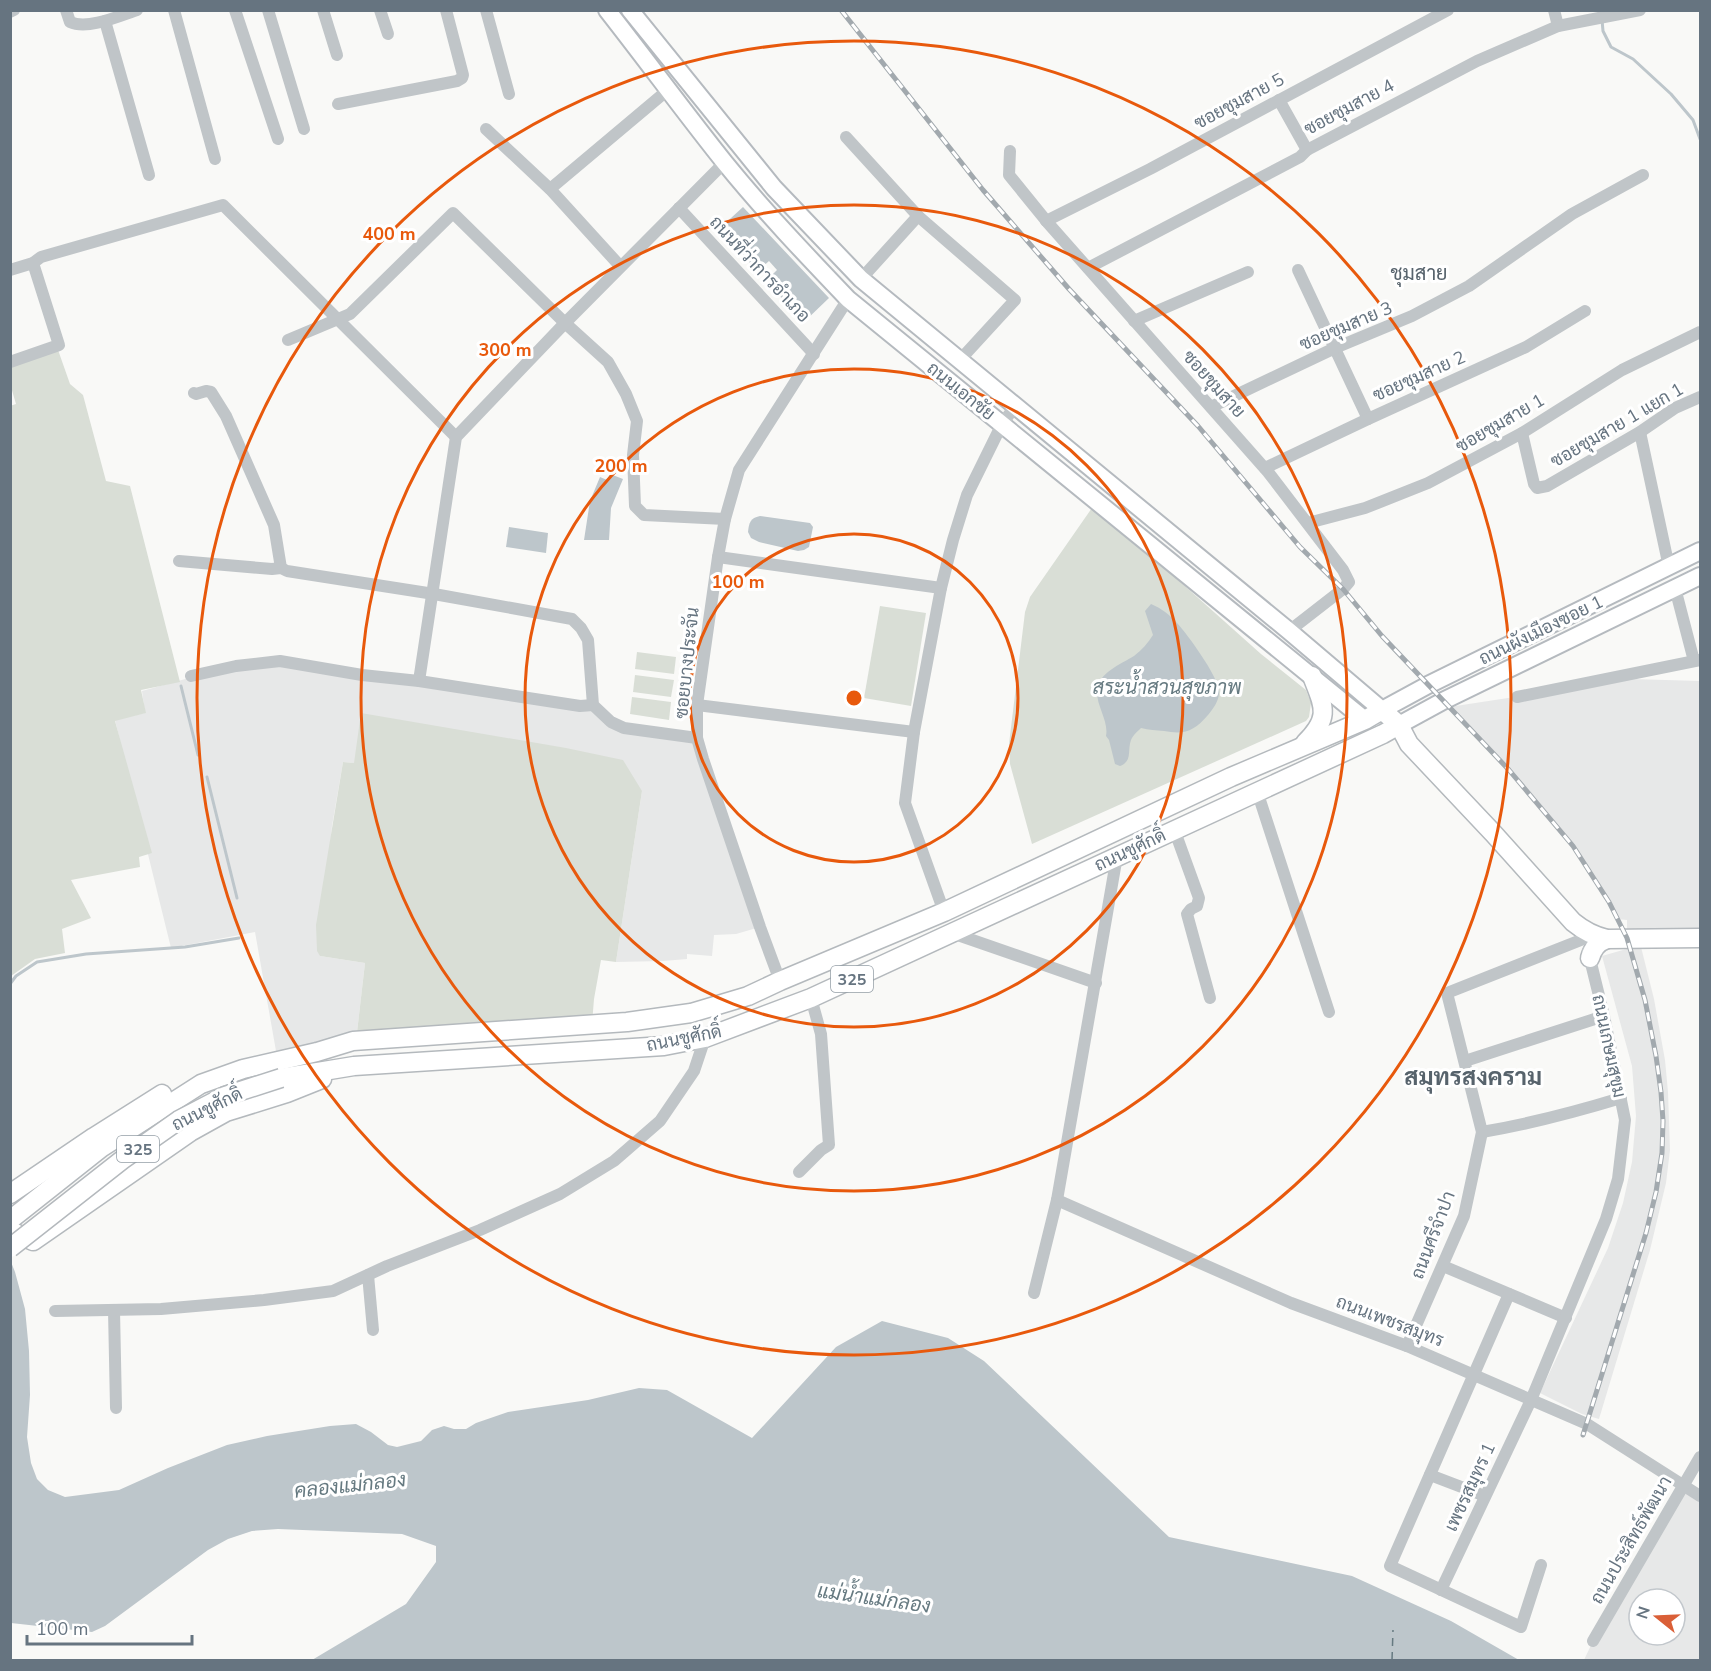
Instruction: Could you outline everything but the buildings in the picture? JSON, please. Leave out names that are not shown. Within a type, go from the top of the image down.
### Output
[{"type":"main road","name":"ถนนเอกชัย","points":[[607,10],[725,162],[792,240],[848,299],[1365,720]]},
{"type":"main road","name":"ถนนเอกชัย","points":[[630,10],[774,188],[861,279],[1382,710]]},
{"type":"main road","name":"ถนนผังเมืองซอย 1","points":[[1382,710],[1701,551]]},
{"type":"main road","name":"ถนนผังเมืองซอย 1","points":[[1399,725],[1701,576]]},
{"type":"main road","points":[[1459,670],[1468,689]]},
{"type":"main road","points":[[1302,747],[1317,729],[1324,714],[1322,700],[1312,676]]},
{"type":"main road","points":[[1382,710],[1399,725],[1409,744],[1584,934],[1607,939],[1701,938]]},
{"type":"main road","name":"ถนนชูศักดิ์","points":[[10,1248],[122,1160],[179,1120],[317,1052],[352,1041],[648,1019],[692,1012],[748,996],[944,912],[1231,777],[1365,720],[1382,710]]},
{"type":"main road","points":[[1365,720],[1383,734],[1409,744]]},
{"type":"main road","name":"ถนนชูศักดิ์","points":[[10,1220],[101,1148],[201,1084],[243,1069],[354,1066],[664,1046],[705,1038],[811,998],[1399,725]]},
{"type":"main road","points":[[1231,777],[1249,795]]},
{"type":"main road","points":[[1590,958],[1599,942],[1607,939]]},
{"type":"main road","points":[[10,1194],[94,1137],[192,1077],[239,1061],[292,1047],[352,1041]]},
{"type":"main road","points":[[10,1228],[13,1232],[33,1241],[199,1127],[226,1112],[287,1093],[354,1066]]},
{"type":"street","points":[[66,10],[70,22],[76,25],[105,21],[137,10]]},
{"type":"street","points":[[174,10],[215,159]]},
{"type":"street","points":[[235,10],[278,139]]},
{"type":"street","points":[[268,10],[304,129]]},
{"type":"street","points":[[323,10],[337,55]]},
{"type":"street","points":[[380,10],[388,34]]},
{"type":"street","points":[[338,104],[457,81],[462,78],[446,10]]},
{"type":"street","points":[[486,10],[509,94]]},
{"type":"street","name":"ซอยชุมสาย 5","points":[[1046,221],[1150,169],[1448,10]]},
{"type":"street","points":[[1554,10],[1558,26]]},
{"type":"street","name":"ซอยชุมสาย 4","points":[[1088,268],[1478,61],[1558,26],[1640,10]]},
{"type":"street","points":[[105,21],[149,175]]},
{"type":"street","points":[[550,189],[669,89]]},
{"type":"street","points":[[1279,100],[1307,150]]},
{"type":"street","points":[[486,129],[550,189],[620,266]]},
{"type":"street","points":[[846,137],[918,216],[1015,300],[959,360]]},
{"type":"street","name":"ซอยชุมสาย","points":[[1010,151],[1009,176],[1046,221],[1265,468],[1343,570],[1349,582],[1343,589],[1289,631]]},
{"type":"street","points":[[419,681],[456,437],[620,266],[725,162]]},
{"type":"street","name":"ซอยชุมสาย 3","points":[[1211,407],[1335,348],[1412,316],[1469,286],[1572,214],[1643,175]]},
{"type":"street","points":[[10,270],[33,263],[41,257],[223,205],[456,437]]},
{"type":"street","name":"ถนนที่ว่าการอำเภอ","points":[[679,208],[814,354]]},
{"type":"street","points":[[288,340],[350,314],[453,213],[608,362],[626,394],[637,421],[633,455],[635,506],[644,515],[725,519]]},
{"type":"street","points":[[861,279],[918,216]]},
{"type":"street","points":[[10,362],[59,345],[33,263]]},
{"type":"street","points":[[1298,270],[1368,419]]},
{"type":"street","points":[[1134,321],[1248,272]]},
{"type":"street","name":"ซอยบางประจัน","points":[[780,981],[697,738],[697,705],[718,557],[725,519],[739,470],[848,299]]},
{"type":"street","name":"ซอยชุมสาย 2","points":[[1265,468],[1526,348],[1585,311]]},
{"type":"street","name":"ซอยชุมสาย 1","points":[[1308,523],[1365,508],[1428,483],[1522,434],[1622,370],[1701,332]]},
{"type":"street","points":[[194,393],[211,392],[226,416],[274,525],[281,568]]},
{"type":"street","name":"ซอยชุมสาย 1 แยก 1","points":[[1522,434],[1534,484],[1538,488],[1547,486],[1640,432],[1675,408],[1701,397]]},
{"type":"street","points":[[944,912],[905,803],[914,732],[942,588],[953,540],[967,495],[1002,424],[1016,405]]},
{"type":"street","points":[[1640,432],[1669,567]]},
{"type":"street","points":[[718,557],[942,588]]},
{"type":"street","points":[[179,561],[281,568],[287,571],[572,619],[588,640],[593,705],[611,722],[624,728],[697,738]]},
{"type":"street","points":[[1517,697],[1697,660],[1675,588]]},
{"type":"street","points":[[191,675],[236,666],[280,661],[580,706],[593,705]]},
{"type":"street","points":[[697,705],[914,732]]},
{"type":"street","points":[[1249,795],[1329,1012]]},
{"type":"street","points":[[1174,829],[1199,898],[1197,906],[1187,914],[1210,998]]},
{"type":"street","points":[[1034,1293],[1057,1200],[1117,856]]},
{"type":"street","points":[[952,933],[1096,984]]},
{"type":"street","name":"ถนนเกษมสุขุม","points":[[1531,1400],[1606,1218],[1618,1179],[1625,1120],[1604,1016],[1584,934]]},
{"type":"street","name":"ถนนศรีจำปา","points":[[1407,1346],[1464,1216],[1482,1132],[1447,993],[1584,934]]},
{"type":"street","points":[[799,1172],[821,1150],[829,1146],[821,1034],[811,998]]},
{"type":"street","points":[[1465,1061],[1604,1016]]},
{"type":"street","points":[[55,1311],[161,1309],[333,1291],[480,1230],[550,1198],[614,1161],[660,1121],[694,1071],[705,1038]]},
{"type":"street","points":[[1482,1132],[1555,1117],[1621,1098]]},
{"type":"street","name":"ถนนเพชรสมุทร","points":[[1057,1200],[1291,1303],[1407,1346],[1587,1424],[1701,1496]]},
{"type":"street","points":[[1443,1266],[1566,1318]]},
{"type":"street","points":[[368,1275],[374,1330]]},
{"type":"street","points":[[1509,1294],[1390,1566],[1521,1627],[1541,1565]]},
{"type":"street","points":[[114,1310],[116,1408]]},
{"type":"street","name":"เพชรสมุทร 1","points":[[1441,1590],[1531,1400]]},
{"type":"street","name":"ถนนประสิทธ์พัฒนา","points":[[1593,1641],[1701,1457]]},
{"type":"street","points":[[1430,1475],[1485,1496]]},
{"type":"shaded area","points":[[57,347],[70,384],[83,395],[106,481],[130,486],[180,682],[141,690],[146,713],[115,721],[152,853],[139,857],[140,867],[71,880],[91,918],[62,929],[65,953],[35,959],[11,976],[10,406],[16,404],[11,387],[11,364]]},
{"type":"shaded area","points":[[1094,505],[1261,654],[1306,690],[1311,703],[1309,717],[1306,721],[1032,844],[1010,764],[1009,744],[1025,612],[1030,597]]},
{"type":"shaded area","points":[[880,606],[926,613],[911,706],[864,698]]},
{"type":"shaded area","points":[[637,652],[676,657],[674,674],[635,669]]},
{"type":"shaded area","points":[[280,661],[593,705],[611,722],[697,738],[760,927],[736,934],[714,935],[712,956],[687,954],[687,959],[616,962],[642,791],[343,762],[332,826],[320,956],[365,963],[356,1041],[276,1051],[255,932],[171,948],[115,720],[145,713],[142,691],[225,668]]},
{"type":"shaded area","points":[[635,675],[674,680],[671,697],[633,692]]},
{"type":"shaded area","points":[[1631,679],[1700,681],[1700,941],[1627,938],[1627,920],[1618,919],[1573,846],[1509,770],[1449,707]]},
{"type":"shaded area","points":[[632,697],[671,702],[669,720],[630,714]]},
{"type":"shaded area","points":[[361,713],[623,760],[642,791],[616,962],[601,960],[592,1024],[356,1041],[365,963],[320,956],[317,951],[316,925],[343,762],[354,763]]},
{"type":"shaded area","points":[[1641,947],[1654,999],[1665,1060],[1670,1150],[1666,1183],[1650,1250],[1599,1419],[1582,1414],[1540,1393],[1608,1248],[1623,1203],[1632,1162],[1636,1116],[1632,1066],[1602,956]]},
{"type":"shaded area","points":[[1683,1485],[1700,1496],[1700,1660],[1584,1660]]},
{"type":"water","points":[[743,207],[829,298],[804,322],[763,278],[766,275],[769,278],[777,270],[769,261],[760,269],[762,272],[760,274],[719,229]]},
{"type":"water","points":[[610,474],[623,479],[611,508],[609,540],[584,540],[590,501],[600,477],[607,480]]},
{"type":"water","points":[[760,516],[810,523],[813,527],[809,547],[798,551],[751,538],[748,532],[750,524],[754,518]]},
{"type":"water","points":[[509,527],[548,533],[546,553],[506,547]]},
{"type":"water","name":"สระน้ำสวนสุขภาพ","points":[[1151,604],[1171,617],[1195,646],[1217,683],[1219,697],[1208,715],[1189,731],[1171,732],[1141,728],[1131,740],[1127,761],[1120,766],[1115,764],[1106,736],[1106,725],[1097,696],[1098,684],[1106,674],[1137,654],[1153,635],[1145,611]]},
{"type":"water","points":[[11,1262],[25,1309],[30,1395],[27,1437],[31,1463],[37,1479],[48,1490],[65,1497],[119,1490],[227,1445],[267,1436],[356,1424],[388,1445],[397,1447],[421,1441],[432,1430],[444,1426],[466,1429],[476,1423],[508,1412],[588,1400],[639,1388],[667,1390],[752,1438],[836,1347],[882,1321],[948,1338],[984,1361],[1169,1537],[1352,1576],[1451,1621],[1519,1660],[312,1660],[406,1604],[436,1562],[436,1546],[402,1534],[278,1529],[252,1531],[228,1539],[208,1550],[105,1626],[92,1632],[11,1623]]},
{"type":"waterway","points":[[1602,20],[1603,31],[1611,47],[1633,59],[1671,94],[1693,120],[1700,139]]},
{"type":"waterway","points":[[181,686],[198,755]]},
{"type":"waterway","points":[[207,777],[237,898]]},
{"type":"waterway","points":[[10,984],[16,976],[37,962],[86,954],[185,947],[239,938]]},
{"type":"ferry route","points":[[1392,1660],[1393,1630]]},
{"type":"railway","points":[[841,10],[983,190],[1069,289],[1198,426],[1300,547],[1343,589],[1382,636],[1509,770],[1573,846],[1609,902],[1627,938],[1645,1000],[1661,1092],[1662,1153],[1646,1233],[1583,1435]]},
{"type":"district","name":"ชุมสาย","points":[[1419,273]]},
{"type":"district","name":"สมุทรสงคราม","points":[[1473,1077]]},
{"type":"water label","name":"คลองแม่กลอง","points":[[350,1485]]},
{"type":"water label","name":"แม่น้ำแม่กลอง","points":[[874,1598]]}]
